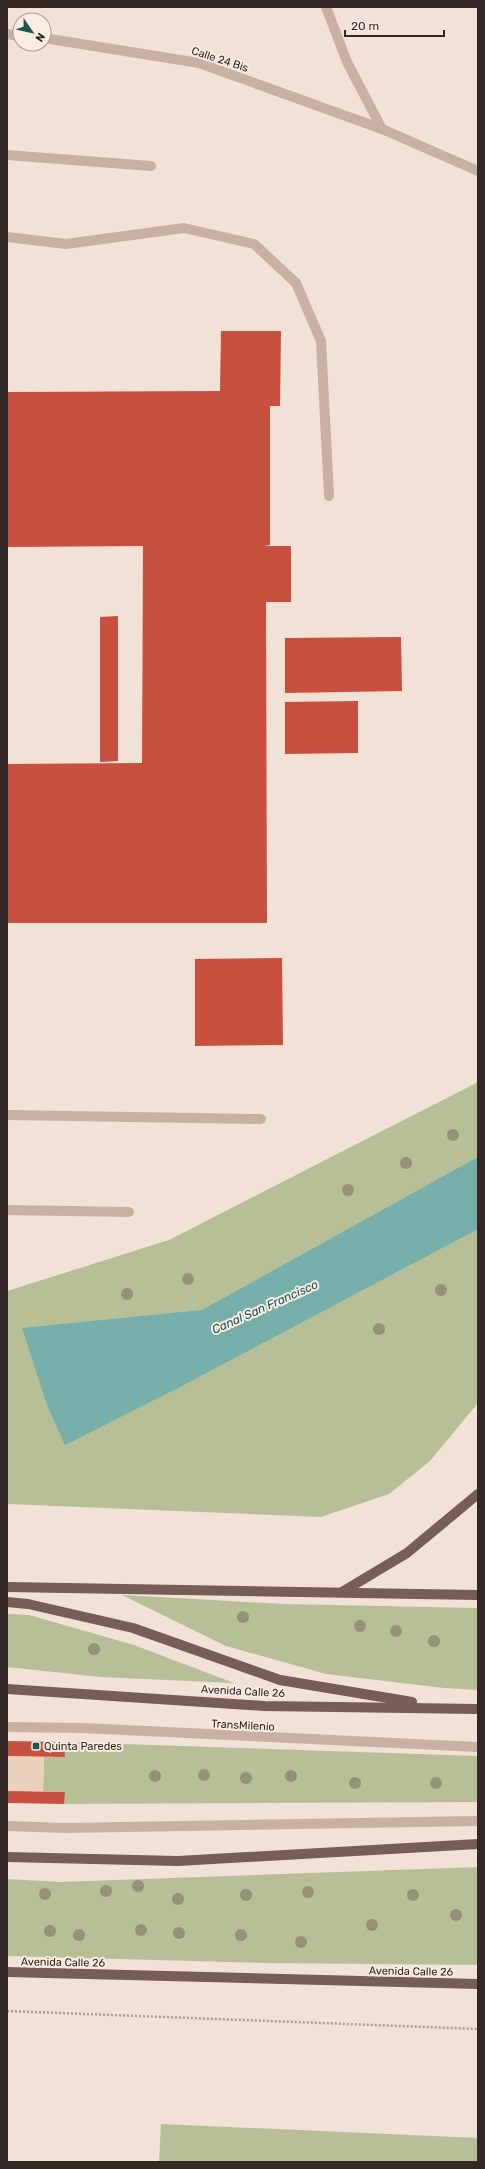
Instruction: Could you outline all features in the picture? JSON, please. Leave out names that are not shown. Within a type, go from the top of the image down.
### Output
[{"type":"main road","points":[[342,1592],[407,1553],[478,1494]]},
{"type":"main road","points":[[7,1587],[478,1595]]},
{"type":"main road","points":[[7,1602],[28,1604],[133,1628],[280,1680],[444,1707]]},
{"type":"main road","name":"Avenida Calle 26","points":[[7,1689],[264,1706],[444,1707],[478,1709]]},
{"type":"main road","points":[[7,1857],[178,1861],[478,1844]]},
{"type":"main road","name":"Avenida Calle 26","points":[[7,1972],[478,1984]]},
{"type":"street","points":[[326,7],[347,62],[382,129]]},
{"type":"street","name":"Calle 24 Bis","points":[[52,39],[200,62],[382,129],[478,171]]},
{"type":"street","points":[[7,155],[151,166]]},
{"type":"street","points":[[7,237],[66,244],[184,228],[254,244],[296,283],[321,341],[329,496]]},
{"type":"street","points":[[7,1114],[261,1119]]},
{"type":"street","points":[[7,1210],[129,1212]]},
{"type":"street","name":"TransMilenio","points":[[7,1727],[82,1728],[478,1747]]},
{"type":"street","points":[[7,1826],[65,1828],[478,1821]]},
{"type":"path","points":[[7,2011],[478,2029]]},
{"type":"green space","points":[[478,1082],[478,1403],[430,1461],[389,1494],[321,1517],[7,1504],[7,1291],[169,1240]]},
{"type":"green space","points":[[122,1595],[284,1604],[478,1608],[478,1690],[444,1688],[326,1674],[226,1646]]},
{"type":"green space","points":[[7,1614],[29,1615],[134,1645],[234,1683],[100,1677],[7,1667]]},
{"type":"green space","points":[[64,1742],[478,1756],[478,1802],[64,1804],[64,1792],[43,1791],[44,1757],[64,1757]]},
{"type":"green space","points":[[478,1867],[478,1965],[263,1963],[7,1956],[7,1879],[60,1882]]},
{"type":"green space","points":[[161,2124],[478,2138],[478,2162],[159,2162]]},
{"type":"shaded area","points":[[7,1756],[44,1757],[43,1791],[7,1791]]},
{"type":"water","name":"Canal San Francisco","points":[[478,1157],[478,1229],[178,1388],[65,1445],[47,1405],[22,1328],[202,1310]]},
{"type":"building","points":[[221,331],[281,331],[280,406],[270,406],[270,545],[264,546],[291,546],[291,602],[266,602],[267,923],[7,923],[7,764],[142,763],[143,546],[7,547],[7,392],[220,391]]},
{"type":"building","points":[[118,616],[118,761],[100,762],[100,617]]},
{"type":"building","points":[[401,637],[402,691],[285,693],[285,638]]},
{"type":"building","points":[[358,701],[358,753],[285,754],[285,702]]},
{"type":"building","points":[[282,958],[283,1045],[195,1046],[195,959]]},
{"type":"building","name":"Quinta Paredes","points":[[7,1741],[64,1742],[65,1757],[7,1756]]},
{"type":"building","points":[[7,1791],[65,1792],[64,1804],[7,1803]]},
{"type":"place","name":"Quinta Paredes","points":[[36,1746]]}]
